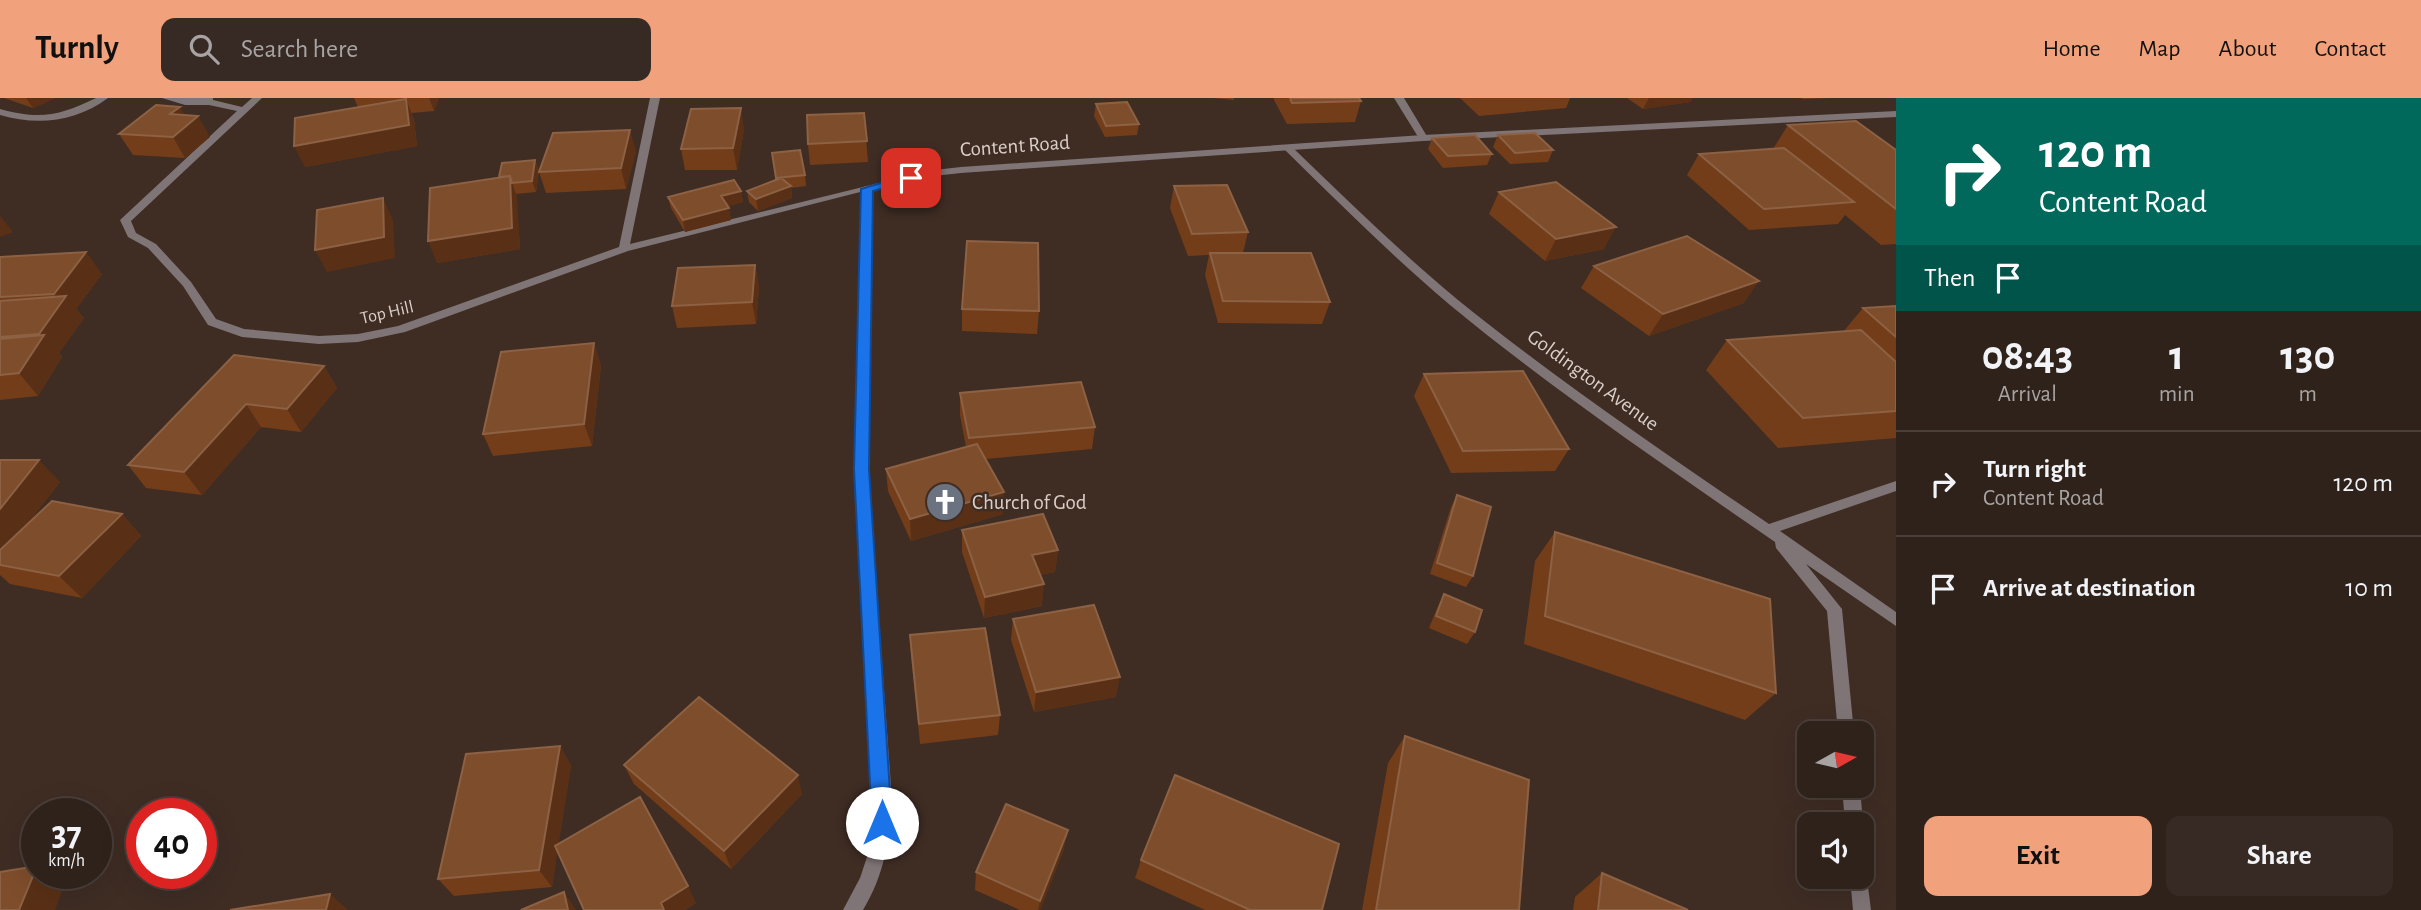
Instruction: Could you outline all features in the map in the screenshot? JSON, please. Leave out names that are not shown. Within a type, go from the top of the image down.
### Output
[{"type":"street","points":[[0,112],[19,119],[50,121],[103,98]]},
{"type":"street","points":[[167,98],[185,102],[208,100],[244,110]]},
{"type":"street","name":"Top Hill","points":[[257,98],[125,220],[132,234],[152,246],[187,284],[212,322],[242,333],[319,340],[358,338],[422,323],[624,249],[867,189]]},
{"type":"street","points":[[624,249],[655,98]]},
{"type":"street","points":[[1399,98],[1423,138]]},
{"type":"street","name":"Content Road","points":[[867,189],[949,172],[1287,147],[1896,114]]},
{"type":"street","name":"Goldington Avenue","points":[[1287,147],[1453,301],[1585,403],[1769,529],[1896,621]]},
{"type":"street","points":[[852,910],[866,890],[881,846],[883,800],[861,469],[867,189]]},
{"type":"street","points":[[1845,721],[1834,609],[1769,529],[1896,486]]},
{"type":"street","points":[[1860,889],[1863,910]]},
{"type":"building","points":[[1290,98],[1359,98],[1361,101],[1292,103]]},
{"type":"building","points":[[406,99],[409,125],[294,146],[295,118]]},
{"type":"building","points":[[1127,102],[1139,124],[1106,126],[1096,104]]},
{"type":"building","points":[[156,105],[180,107],[170,114],[198,116],[173,137],[119,134]]},
{"type":"building","points":[[741,108],[733,148],[681,149],[691,109]]},
{"type":"building","points":[[864,113],[867,141],[808,144],[807,115]]},
{"type":"building","points":[[1856,121],[1896,150],[1896,209],[1788,125]]},
{"type":"building","points":[[630,130],[621,168],[539,172],[553,133]]},
{"type":"building","points":[[1535,133],[1553,150],[1515,153],[1498,135]]},
{"type":"building","points":[[1475,135],[1492,154],[1448,156],[1432,138]]},
{"type":"building","points":[[1784,148],[1854,202],[1764,209],[1699,154]]},
{"type":"building","points":[[800,150],[805,175],[776,178],[772,153]]},
{"type":"building","points":[[535,160],[532,181],[512,183],[510,176],[499,177],[502,163]]},
{"type":"building","points":[[510,176],[512,228],[428,241],[430,188]]},
{"type":"building","points":[[781,178],[791,186],[756,199],[747,191]]},
{"type":"building","points":[[734,180],[741,191],[721,196],[729,208],[683,220],[668,197]]},
{"type":"building","points":[[1556,182],[1616,227],[1556,239],[1499,192]]},
{"type":"building","points":[[1227,185],[1248,232],[1192,234],[1174,186]]},
{"type":"building","points":[[383,198],[384,237],[315,250],[317,210]]},
{"type":"building","points":[[1687,236],[1759,281],[1663,314],[1594,266]]},
{"type":"building","points":[[967,241],[1038,243],[1039,311],[962,309]]},
{"type":"building","points":[[86,252],[54,294],[0,297],[0,257]]},
{"type":"building","points":[[1210,253],[1311,253],[1330,302],[1223,301]]},
{"type":"building","points":[[755,265],[752,302],[672,306],[678,268]]},
{"type":"building","points":[[66,296],[39,334],[0,337],[0,301]]},
{"type":"building","points":[[1896,306],[1896,337],[1863,308]]},
{"type":"building","points":[[1861,330],[1896,362],[1896,411],[1803,418],[1727,340]]},
{"type":"building","points":[[44,335],[19,373],[0,375],[0,339]]},
{"type":"building","points":[[594,343],[584,424],[483,434],[501,352]]},
{"type":"building","points":[[234,355],[324,366],[287,409],[246,404],[184,472],[128,465]]},
{"type":"building","points":[[1523,371],[1569,449],[1463,451],[1424,374]]},
{"type":"building","points":[[1081,382],[1095,427],[969,438],[960,393]]},
{"type":"building","points":[[977,444],[1004,492],[910,519],[886,469]]},
{"type":"building","points":[[0,460],[39,460],[0,509]]},
{"type":"building","points":[[1457,495],[1491,507],[1473,576],[1437,563]]},
{"type":"building","points":[[52,501],[122,514],[59,576],[0,565],[0,550]]},
{"type":"building","points":[[1043,514],[1058,550],[1032,555],[1044,584],[985,597],[962,530]]},
{"type":"building","points":[[1555,532],[1770,599],[1776,693],[1545,616]]},
{"type":"building","points":[[1444,594],[1482,610],[1475,632],[1436,616]]},
{"type":"building","points":[[1094,605],[1120,677],[1036,692],[1013,619]]},
{"type":"building","points":[[985,628],[1000,715],[919,724],[910,635]]},
{"type":"building","points":[[699,697],[798,775],[724,851],[624,765]]},
{"type":"building","points":[[1405,736],[1529,780],[1519,910],[1376,910]]},
{"type":"building","points":[[560,746],[539,870],[438,879],[466,754]]},
{"type":"building","points":[[1175,775],[1339,844],[1322,910],[1250,910],[1141,860]]},
{"type":"building","points":[[640,797],[688,886],[661,903],[664,910],[584,910],[555,846]]},
{"type":"building","points":[[1006,804],[1068,830],[1040,901],[976,872]]},
{"type":"building","points":[[21,869],[21,889],[28,889],[19,910],[0,910],[0,872]]},
{"type":"building","points":[[1602,873],[1688,910],[1598,910]]},
{"type":"building","points":[[564,892],[568,910],[521,910]]},
{"type":"building","points":[[330,894],[326,910],[230,910]]},
{"type":"place","name":"Church of God","points":[[945,502]]},
{"type":"route","points":[[882,823],[883,800],[861,469],[867,189],[911,178]]}]
